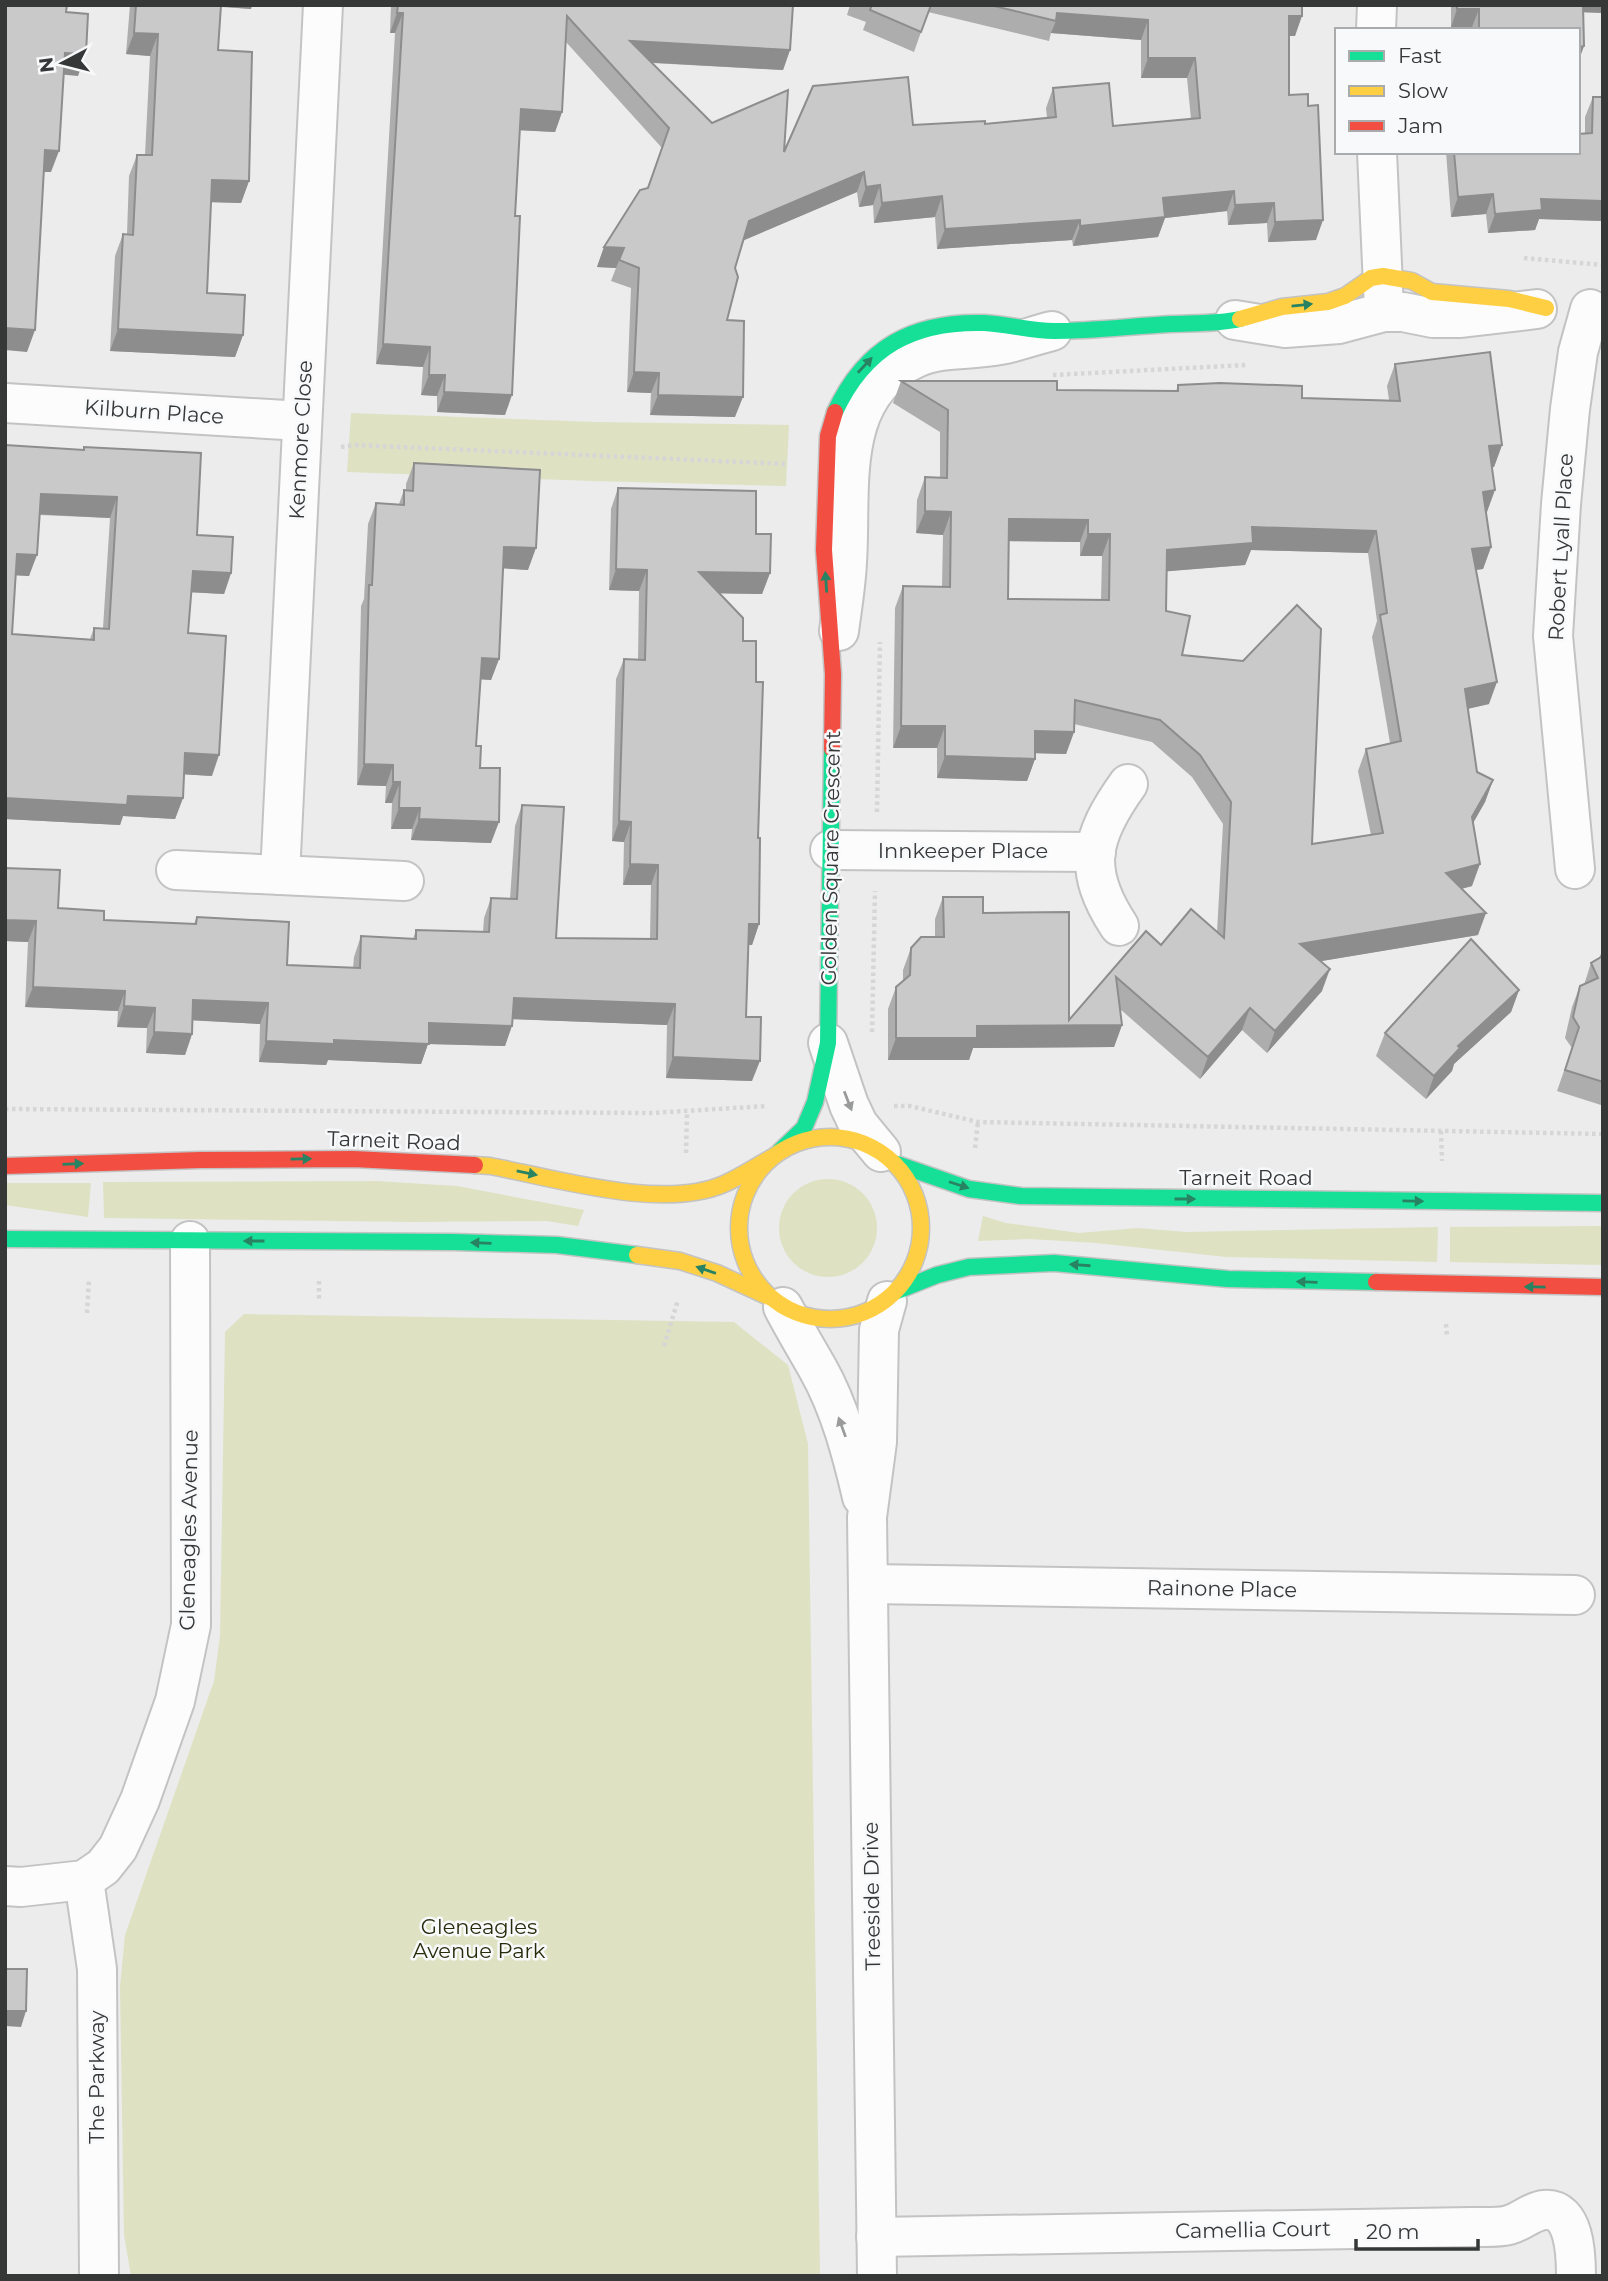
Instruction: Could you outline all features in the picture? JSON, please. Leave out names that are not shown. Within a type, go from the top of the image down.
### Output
[{"type":"main road","name":"Golden Square Crescent","points":[[828,1043],[834,674],[824,550],[826,467],[828,436],[834,413],[846,387],[881,349],[906,335],[957,324],[985,323],[1052,331],[1235,320]]},
{"type":"main road","points":[[776,1302],[750,1272],[740,1242],[740,1211],[751,1182],[804,1128],[832,1104]]},
{"type":"main road","points":[[776,1155],[804,1140],[831,1136],[857,1141],[888,1158],[911,1185],[920,1212],[921,1240],[913,1267],[892,1296]]},
{"type":"main road","name":"Tarneit Road","points":[[5,1166],[353,1159],[490,1166],[626,1192],[669,1196],[722,1185],[776,1155]]},
{"type":"main road","name":"Tarneit Road","points":[[888,1158],[970,1189],[1034,1197],[1603,1203]]},
{"type":"main road","points":[[5,1234],[35,1240]]},
{"type":"main road","points":[[5,1239],[557,1245],[680,1261],[717,1273],[808,1317],[836,1320],[863,1314],[892,1296],[937,1275],[970,1267],[1054,1263],[1228,1279],[1603,1287]]},
{"type":"street","name":"Kenmore Close","points":[[280,875],[323,5]]},
{"type":"street","points":[[1376,28],[1377,5]]},
{"type":"street","points":[[1377,154],[1383,294]]},
{"type":"street","name":"Golden Square Crescent","points":[[1235,320],[1285,328],[1360,320],[1383,294],[1402,312],[1433,318],[1461,318],[1546,308],[1596,309]]},
{"type":"street","name":"Robert Lyall Place","points":[[1575,869],[1553,636],[1570,409],[1578,352],[1596,309]]},
{"type":"street","name":"Golden Square Crescent","points":[[834,674],[847,563],[851,451],[862,412],[892,372],[916,358],[941,350],[999,346],[1052,331]]},
{"type":"street","name":"Kilburn Place","points":[[5,403],[301,437]]},
{"type":"street","points":[[1119,926],[1102,901],[1096,878],[1096,852],[1100,829],[1110,808],[1128,784]]},
{"type":"street","name":"Innkeeper Place","points":[[830,850],[1096,852]]},
{"type":"street","points":[[176,870],[404,881]]},
{"type":"street","name":"Golden Square Crescent","points":[[828,1043],[832,1104],[858,1124],[888,1158]]},
{"type":"street","name":"Gleneagles Avenue","points":[[84,1880],[103,1867],[118,1847],[141,1800],[175,1701],[191,1625],[190,1241]]},
{"type":"street","name":"Treeside Drive","points":[[877,2276],[867,1517],[877,1442],[879,1330],[892,1296]]},
{"type":"street","name":"Treeside Drive","points":[[776,1302],[819,1370],[833,1402],[854,1461],[867,1517]]},
{"type":"street","name":"Rainone Place","points":[[868,1584],[1575,1595]]},
{"type":"street","points":[[5,1886],[21,1887],[84,1880]]},
{"type":"street","name":"The Parkway","points":[[84,1880],[97,1969],[98,2276]]},
{"type":"street","name":"Camellia Court","points":[[876,2237],[1471,2227],[1509,2225],[1542,2210],[1555,2210],[1566,2219],[1576,2252],[1576,2276]]},
{"type":"path","points":[[1511,258],[1567,260],[1603,265]]},
{"type":"path","points":[[1045,376],[1251,365]]},
{"type":"path","points":[[301,437],[355,445],[826,467]]},
{"type":"path","points":[[872,1039],[880,629]]},
{"type":"path","points":[[5,1109],[651,1113],[832,1104],[910,1106],[978,1122],[1603,1133]]},
{"type":"green space","points":[[351,413],[596,422],[789,425],[786,486],[347,472]]},
{"type":"green space","points":[[828,1179],[847,1183],[862,1194],[873,1209],[877,1228],[873,1247],[862,1262],[847,1273],[828,1277],[809,1273],[794,1262],[783,1247],[779,1228],[783,1209],[794,1194],[809,1183]]},
{"type":"green space","points":[[376,1181],[457,1186],[584,1210],[578,1226],[546,1221],[104,1218],[103,1182]]},
{"type":"green space","points":[[5,1183],[91,1183],[88,1217],[5,1205]]},
{"type":"green space","points":[[983,1216],[1006,1223],[1079,1233],[1138,1228],[1186,1232],[1438,1227],[1437,1262],[1226,1257],[1096,1243],[1029,1239],[978,1241]]},
{"type":"green space","points":[[1603,1226],[1603,1265],[1450,1262],[1450,1227]]},
{"type":"green space","name":"Gleneagles Avenue Park","points":[[244,1314],[734,1322],[788,1365],[808,1444],[820,2276],[131,2276],[124,2235],[120,1987],[125,1935],[214,1681],[220,1636],[225,1332]]},
{"type":"building","points":[[5,5],[67,5],[66,12],[88,14],[86,54],[65,53],[59,151],[45,150],[35,330],[5,328]]},
{"type":"building","points":[[136,5],[221,5],[218,50],[252,52],[249,181],[212,180],[207,293],[245,295],[243,335],[118,329],[123,234],[133,235],[137,155],[152,155],[158,34],[134,33]]},
{"type":"building","points":[[398,5],[793,5],[790,50],[630,41],[712,123],[788,90],[784,152],[813,86],[908,77],[913,125],[985,121],[985,124],[1056,117],[1053,88],[1109,83],[1113,126],[1200,118],[1195,58],[1148,58],[1148,20],[1057,13],[1056,21],[990,5],[1302,5],[1302,16],[1289,16],[1289,95],[1308,94],[1308,106],[1318,105],[1323,220],[1275,222],[1274,203],[1235,205],[1234,191],[1163,198],[1165,217],[1080,226],[1080,220],[945,229],[942,196],[882,203],[880,185],[866,187],[864,172],[749,221],[735,268],[738,277],[727,320],[744,321],[743,397],[658,395],[659,373],[634,372],[639,268],[619,260],[624,248],[604,247],[640,190],[648,188],[669,128],[567,16],[562,112],[521,109],[515,216],[520,216],[512,395],[444,392],[445,375],[429,375],[430,347],[383,344],[403,13],[397,13]]},
{"type":"building","points":[[872,5],[931,5],[921,32],[870,10]]},
{"type":"building","points":[[1457,5],[1583,5],[1584,46],[1580,47],[1580,28],[1479,28],[1479,9],[1457,9]]},
{"type":"building","points":[[1593,97],[1603,97],[1603,201],[1541,199],[1542,210],[1495,214],[1493,194],[1458,197],[1454,154],[1580,154],[1580,134],[1592,133]]},
{"type":"building","points":[[1490,352],[1502,445],[1489,446],[1495,490],[1483,492],[1491,547],[1472,549],[1497,682],[1465,689],[1477,772],[1493,780],[1472,817],[1480,864],[1446,873],[1486,913],[1300,944],[1330,969],[1275,1031],[1250,1008],[1208,1057],[1116,977],[1122,1025],[977,1026],[977,1038],[896,1038],[896,987],[910,975],[911,948],[921,937],[944,937],[943,897],[983,897],[983,913],[1069,912],[1069,1020],[1146,931],[1161,945],[1191,909],[1224,938],[1231,802],[1200,755],[1160,720],[1075,700],[1074,732],[1035,731],[1035,759],[945,756],[945,726],[901,726],[903,586],[950,587],[951,512],[925,511],[925,477],[947,478],[948,410],[901,381],[1057,381],[1057,390],[1178,391],[1178,385],[1220,383],[1302,386],[1302,398],[1400,401],[1395,364]],"holes":[[[1009,519],[1088,520],[1088,534],[1110,534],[1109,600],[1008,599]],[[1252,527],[1376,531],[1387,613],[1380,615],[1401,741],[1366,749],[1383,833],[1312,844],[1321,629],[1297,605],[1243,661],[1182,655],[1190,616],[1166,611],[1167,550],[1253,543]]]},
{"type":"building","points":[[5,445],[201,453],[197,535],[233,537],[231,573],[193,571],[188,633],[226,636],[219,755],[185,753],[183,798],[128,796],[127,805],[5,798]],"holes":[[[41,494],[117,497],[109,629],[94,628],[94,640],[12,634],[17,554],[37,555]]]},
{"type":"building","points":[[414,463],[540,470],[536,548],[504,547],[499,659],[482,658],[476,746],[481,746],[480,768],[500,768],[499,822],[419,819],[420,808],[399,808],[400,782],[393,782],[393,765],[364,764],[369,585],[372,585],[376,503],[404,505],[404,490],[413,491]]},
{"type":"building","points":[[618,488],[756,491],[756,534],[771,534],[770,573],[699,572],[743,618],[743,641],[756,641],[756,682],[763,682],[758,838],[759,924],[749,924],[746,1017],[761,1017],[760,1061],[673,1057],[675,1004],[514,998],[512,1026],[429,1023],[429,1044],[334,1040],[334,1044],[266,1041],[268,1003],[193,1000],[192,1034],[154,1032],[155,1008],[124,1006],[125,991],[33,987],[36,921],[5,920],[5,868],[60,870],[58,908],[104,911],[104,920],[196,924],[197,917],[289,922],[287,965],[360,968],[361,936],[416,939],[416,930],[489,932],[491,898],[517,899],[522,805],[564,807],[556,938],[657,939],[658,865],[630,864],[631,822],[619,821],[624,659],[645,660],[647,570],[616,569]]},
{"type":"building","points":[[1471,939],[1519,990],[1458,1046],[1460,1048],[1434,1076],[1385,1033]]},
{"type":"building","points":[[1603,956],[1603,1082],[1565,1070],[1579,1027],[1573,1017],[1580,986],[1598,978],[1591,963]]},
{"type":"building","points":[[5,1969],[27,1969],[26,2011],[5,2011]]},
{"type":"traffic: fast","points":[[835,412],[847,389],[877,355],[894,342],[935,327],[984,323],[1068,331],[1215,323],[1240,319]]},
{"type":"traffic: fast","points":[[780,1151],[804,1128],[815,1102],[828,1043],[832,749]]},
{"type":"traffic: fast","points":[[894,1163],[969,1189],[1021,1196],[1603,1203]]},
{"type":"traffic: fast","points":[[5,1239],[454,1242],[557,1245],[637,1255]]},
{"type":"traffic: fast","points":[[897,1291],[937,1275],[969,1267],[1054,1263],[1228,1279],[1376,1282]]},
{"type":"traffic: slow","points":[[1240,319],[1282,307],[1328,302],[1345,296],[1371,278],[1383,276],[1412,281],[1432,292],[1509,299],[1546,308]]},
{"type":"traffic: slow","points":[[830,1137],[865,1144],[881,1152],[894,1164],[906,1177],[914,1193],[921,1228],[914,1263],[906,1279],[894,1292],[881,1304],[865,1312],[830,1319],[795,1312],[779,1304],[766,1292],[754,1279],[746,1263],[739,1228],[746,1193],[754,1177],[766,1164],[779,1152],[795,1144],[830,1137]]},
{"type":"traffic: slow","points":[[475,1165],[608,1190],[670,1194],[699,1191],[724,1184],[771,1158]]},
{"type":"traffic: slow","points":[[637,1255],[680,1261],[717,1273],[769,1297]]},
{"type":"traffic: jam","points":[[832,749],[833,674],[824,550],[828,436],[835,412]]},
{"type":"traffic: jam","points":[[5,1166],[353,1159],[475,1165]]},
{"type":"traffic: jam","points":[[1376,1282],[1603,1287]]}]
